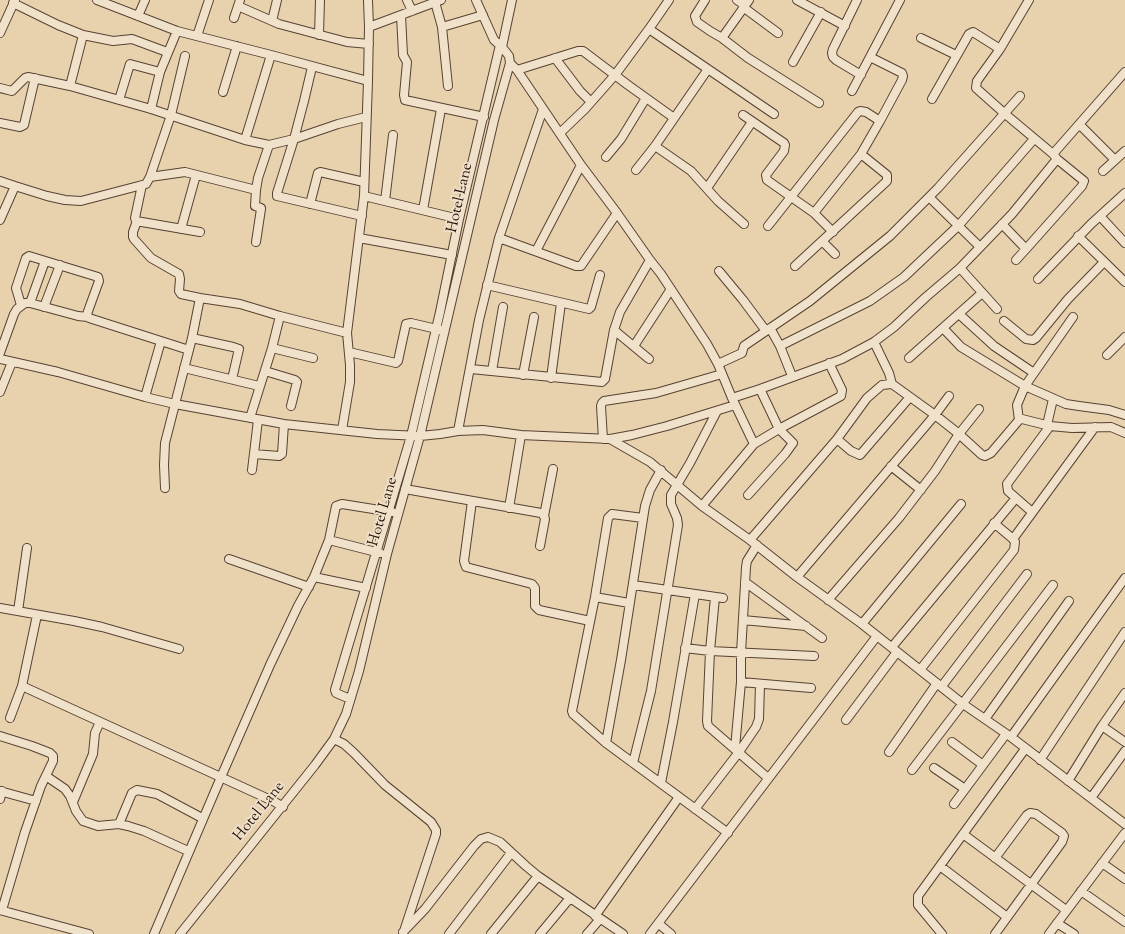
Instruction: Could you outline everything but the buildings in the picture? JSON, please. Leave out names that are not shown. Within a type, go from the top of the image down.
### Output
[{"type":"street","points":[[97,0],[109,2],[138,16],[177,31],[368,81]]},
{"type":"street","points":[[138,16],[145,0]]},
{"type":"street","points":[[198,36],[209,0]]},
{"type":"street","points":[[272,21],[277,0]]},
{"type":"street","points":[[320,0],[320,35]]},
{"type":"street","points":[[342,430],[350,382],[347,333],[364,196],[369,44],[368,0]]},
{"type":"street","points":[[407,0],[412,11]]},
{"type":"street","points":[[476,0],[494,40],[510,58],[510,63],[517,70],[581,165],[671,289],[704,339],[718,364],[733,401],[754,444]]},
{"type":"street","points":[[349,352],[396,363],[398,361],[406,324],[411,323],[440,330],[459,219],[484,117],[503,49],[512,0]]},
{"type":"street","points":[[560,133],[615,75],[649,30],[668,0]]},
{"type":"street","points":[[705,0],[696,14],[696,19],[710,31],[722,38],[748,58],[818,103]]},
{"type":"street","points":[[737,0],[746,4],[778,33]]},
{"type":"street","points":[[797,0],[845,26]]},
{"type":"street","points":[[857,0],[832,49],[833,57],[860,75]]},
{"type":"street","points":[[852,91],[900,0]]},
{"type":"street","points":[[1016,260],[1084,183],[1084,181],[976,88],[977,81],[1000,49],[1029,0]]},
{"type":"street","points":[[369,27],[438,1],[448,86]]},
{"type":"street","points":[[0,33],[3,16],[14,2],[58,25],[83,35],[113,41],[132,39],[167,52]]},
{"type":"street","points":[[234,18],[239,3],[272,21],[346,42],[369,44]]},
{"type":"street","points":[[722,38],[746,4]]},
{"type":"street","points":[[793,62],[821,12]]},
{"type":"street","points":[[401,15],[403,55],[408,62],[404,98],[407,102],[484,117]]},
{"type":"street","points":[[442,27],[483,16]]},
{"type":"street","points":[[649,30],[774,114]]},
{"type":"street","points":[[151,109],[160,72],[177,31]]},
{"type":"street","points":[[932,99],[956,55],[971,32],[1000,49]]},
{"type":"street","points":[[70,86],[83,35]]},
{"type":"street","points":[[920,38],[956,55]]},
{"type":"street","points":[[223,92],[237,46]]},
{"type":"street","points":[[517,70],[582,50],[674,118]]},
{"type":"street","points":[[245,140],[271,55]]},
{"type":"street","points":[[0,181],[47,196],[74,201],[80,201],[146,183],[150,177],[171,116],[185,56]]},
{"type":"street","points":[[814,213],[861,154],[903,76],[902,73],[870,57]]},
{"type":"street","points":[[555,58],[580,91],[591,102]]},
{"type":"street","name":"Hotel Lane","points":[[180,934],[279,804],[315,766],[341,725],[345,697],[359,671],[369,633],[382,553],[393,512],[405,489],[440,330],[510,63]]},
{"type":"street","points":[[119,100],[130,64],[160,72]]},
{"type":"street","points":[[312,67],[294,139],[277,193],[280,197],[362,216]]},
{"type":"street","points":[[636,170],[655,146],[708,69]]},
{"type":"street","points":[[0,359],[58,372],[175,404],[284,424],[377,434],[416,436],[458,431],[483,430],[521,435],[607,439],[632,435],[717,411],[733,401],[760,389],[846,357],[874,342],[894,327],[960,268],[1002,224],[1080,125],[1125,72]]},
{"type":"street","points":[[0,88],[12,91],[26,77],[35,78],[70,86],[151,109],[245,140],[270,145],[366,117]]},
{"type":"street","points":[[0,123],[20,127],[24,125],[35,78]]},
{"type":"street","points":[[718,364],[742,353],[744,346],[810,301],[890,236],[929,198],[1020,96]]},
{"type":"street","points":[[606,157],[621,139],[646,98]]},
{"type":"street","points":[[423,210],[441,109]]},
{"type":"street","points":[[458,431],[471,369],[479,320],[499,238],[543,109]]},
{"type":"street","points":[[768,226],[858,112],[866,112],[880,121]]},
{"type":"street","points":[[743,115],[785,145],[784,151],[768,172],[766,178],[767,180],[814,213],[833,232]]},
{"type":"street","points":[[707,188],[752,122]]},
{"type":"street","points":[[1080,125],[1115,160]]},
{"type":"street","points":[[385,201],[393,135]]},
{"type":"street","points":[[780,346],[870,301],[904,277],[959,225],[1034,139]]},
{"type":"street","points":[[256,242],[261,208],[255,206],[256,190],[258,178],[270,145]]},
{"type":"street","points":[[655,146],[691,171],[718,201],[744,224]]},
{"type":"street","points":[[1103,171],[1125,151]]},
{"type":"street","points":[[795,266],[887,180],[887,175],[861,154]]},
{"type":"street","points":[[536,251],[581,165]]},
{"type":"street","points":[[150,177],[185,172],[256,190]]},
{"type":"street","points":[[310,204],[318,173],[320,172],[364,182]]},
{"type":"street","points":[[182,229],[196,175]]},
{"type":"street","points":[[142,185],[135,218],[137,222],[133,234],[134,239],[151,258],[179,274],[179,291],[181,294],[240,304],[347,333]]},
{"type":"street","points":[[0,220],[15,186]]},
{"type":"street","points":[[1038,279],[1078,236],[1125,193]]},
{"type":"street","points":[[364,196],[459,219]]},
{"type":"street","points":[[929,198],[959,225],[980,247]]},
{"type":"street","points":[[499,238],[576,266],[581,266],[617,213]]},
{"type":"street","points":[[1100,216],[1122,234],[1125,243]]},
{"type":"street","points":[[137,222],[200,232]]},
{"type":"street","points":[[1002,224],[1026,249]]},
{"type":"street","points":[[1078,236],[1125,282]]},
{"type":"street","points":[[359,238],[452,255]]},
{"type":"street","points":[[822,241],[835,254]]},
{"type":"street","points":[[21,305],[16,288],[26,257],[28,256],[98,277],[99,281],[87,314],[88,317]]},
{"type":"street","points":[[471,369],[551,378],[600,382],[604,381],[614,330],[620,312],[650,260]]},
{"type":"street","points":[[30,302],[45,261]]},
{"type":"street","points":[[1004,321],[1026,339],[1033,340],[1068,299],[1104,262]]},
{"type":"street","points":[[44,306],[60,265]]},
{"type":"street","points":[[960,268],[997,309]]},
{"type":"street","points":[[719,271],[780,346],[792,376]]},
{"type":"street","points":[[487,285],[589,309],[591,307],[600,275]]},
{"type":"street","points":[[634,346],[671,289]]},
{"type":"street","points":[[909,358],[982,293]]},
{"type":"street","points":[[165,488],[165,443],[192,338],[200,298]]},
{"type":"street","points":[[0,353],[14,314],[21,305],[30,302],[78,316],[88,317],[189,350]]},
{"type":"street","points":[[551,378],[561,303]]},
{"type":"street","points":[[492,371],[504,308]]},
{"type":"street","points":[[959,314],[994,346],[1034,373]]},
{"type":"street","points":[[252,470],[254,454],[254,419],[259,386],[272,348],[280,316]]},
{"type":"street","points":[[523,375],[534,317]]},
{"type":"street","points":[[1019,420],[1017,405],[1025,386],[1073,317]]},
{"type":"street","points":[[943,328],[961,347],[1025,386],[1066,404],[1109,410],[1125,415]]},
{"type":"street","points":[[614,330],[648,359]]},
{"type":"street","points":[[1108,355],[1125,337]]},
{"type":"street","points":[[192,338],[239,349],[232,379]]},
{"type":"street","points":[[145,397],[161,341]]},
{"type":"street","points":[[874,342],[889,373],[892,384],[935,415],[982,455],[988,455],[991,453],[1019,420],[1026,419],[1049,425],[1072,428],[1116,428],[1125,433]]},
{"type":"street","points":[[272,348],[313,358]]},
{"type":"street","points":[[0,392],[12,362]]},
{"type":"street","points":[[702,506],[754,444],[841,396],[842,390],[829,363]]},
{"type":"street","points":[[184,368],[259,386]]},
{"type":"street","points":[[265,370],[297,382],[291,406]]},
{"type":"street","points":[[607,439],[601,406],[602,403],[656,394],[722,374]]},
{"type":"street","points":[[750,540],[837,439],[868,398],[882,385],[892,384]]},
{"type":"street","points":[[748,495],[792,445],[792,441],[779,429],[760,389]]},
{"type":"street","points":[[796,577],[935,415],[949,396]]},
{"type":"street","points":[[837,439],[851,451],[860,455],[910,397]]},
{"type":"street","points":[[1032,512],[1008,491],[1007,484],[1049,425],[1053,399]]},
{"type":"street","points":[[828,600],[899,518],[921,490],[959,434],[979,409]]},
{"type":"street","points":[[633,763],[651,691],[678,525],[670,499],[717,411]]},
{"type":"street","points":[[254,454],[279,456],[282,454],[284,424]]},
{"type":"street","points":[[1013,539],[1095,427]]},
{"type":"street","points":[[509,508],[521,435]]},
{"type":"street","points":[[154,934],[202,818],[270,665],[314,577],[329,540],[337,504],[393,512],[416,436]]},
{"type":"street","points":[[607,439],[643,458],[661,470],[676,486],[702,506],[757,545],[796,577],[895,649],[963,704],[1125,824]]},
{"type":"street","points":[[891,466],[921,490]]},
{"type":"street","points":[[540,546],[552,469]]},
{"type":"street","points":[[606,743],[622,660],[629,603],[645,506],[650,490],[661,470]]},
{"type":"street","points":[[405,489],[541,513],[544,516]]},
{"type":"street","points":[[846,720],[895,649],[994,523],[1016,498]]},
{"type":"street","points":[[472,501],[464,561],[466,567],[532,584],[535,588],[535,606],[539,610],[590,621]]},
{"type":"street","points":[[862,624],[961,504]]},
{"type":"street","points":[[643,518],[610,515],[572,711],[573,714],[606,743],[728,833]]},
{"type":"street","points":[[920,670],[1014,550],[1015,542],[1013,539],[994,523]]},
{"type":"street","points":[[329,540],[382,553],[366,588],[335,690],[336,693],[345,697]]},
{"type":"street","points":[[737,750],[747,561],[757,545]]},
{"type":"street","points":[[18,611],[27,548]]},
{"type":"street","points":[[229,559],[309,587]]},
{"type":"street","points":[[889,752],[1028,574]]},
{"type":"street","points":[[314,577],[366,588]]},
{"type":"street","points":[[954,804],[983,765],[1008,736],[1125,578]]},
{"type":"street","points":[[745,582],[822,638]]},
{"type":"street","points":[[633,585],[719,598],[710,651],[708,726],[768,778]]},
{"type":"street","points":[[912,770],[1053,585]]},
{"type":"street","points":[[661,783],[695,594]]},
{"type":"street","points":[[595,597],[629,603]]},
{"type":"street","points":[[985,719],[1069,601]]},
{"type":"street","points":[[0,608],[102,627],[179,649]]},
{"type":"street","points":[[10,718],[22,686],[37,615]]},
{"type":"street","points":[[743,620],[806,626]]},
{"type":"street","points":[[1040,760],[1125,632]]},
{"type":"street","points":[[650,934],[877,636]]},
{"type":"street","points":[[685,648],[741,653],[814,656]]},
{"type":"street","points":[[741,682],[811,688]]},
{"type":"street","points":[[695,809],[737,750],[756,727],[759,719],[760,684]]},
{"type":"street","points":[[22,686],[279,804]]},
{"type":"street","points":[[1068,781],[1102,726],[1125,693]]},
{"type":"street","points":[[73,802],[93,754],[94,733],[100,722]]},
{"type":"street","points":[[1102,726],[1125,742]]},
{"type":"street","points":[[0,736],[52,754],[53,761],[36,801],[2,897],[1,910],[89,934]]},
{"type":"street","points":[[334,738],[344,744],[385,785],[431,822],[436,830],[436,834],[403,933]]},
{"type":"street","points":[[952,742],[983,765]]},
{"type":"street","points":[[942,934],[918,905],[920,893],[1025,749]]},
{"type":"street","points":[[1091,798],[1125,751]]},
{"type":"street","points":[[934,768],[965,789]]},
{"type":"street","points":[[46,776],[65,789],[73,802],[79,817],[83,821],[98,826],[119,824],[144,831],[188,851]]},
{"type":"street","points":[[119,824],[132,793],[137,790],[157,794],[202,818]]},
{"type":"street","points":[[1,794],[36,801]]},
{"type":"street","points":[[587,934],[679,797]]},
{"type":"street","points":[[995,858],[1030,813],[1036,814],[1064,836],[1062,842],[995,934]]},
{"type":"street","points":[[1049,934],[1125,833]]},
{"type":"street","points":[[963,834],[1030,885],[1066,910]]},
{"type":"street","points":[[403,933],[425,909],[481,839],[488,837],[500,842],[538,876],[623,934]]},
{"type":"street","points":[[449,934],[511,853]]},
{"type":"street","points":[[1102,863],[1125,879]]},
{"type":"street","points":[[940,866],[1007,917]]},
{"type":"street","points":[[491,934],[538,876]]},
{"type":"street","points":[[1081,891],[1125,922]]},
{"type":"street","points":[[540,934],[570,898]]},
{"type":"street","points":[[1058,923],[1074,934]]},
{"type":"street","points":[[659,924],[671,934]]}]
